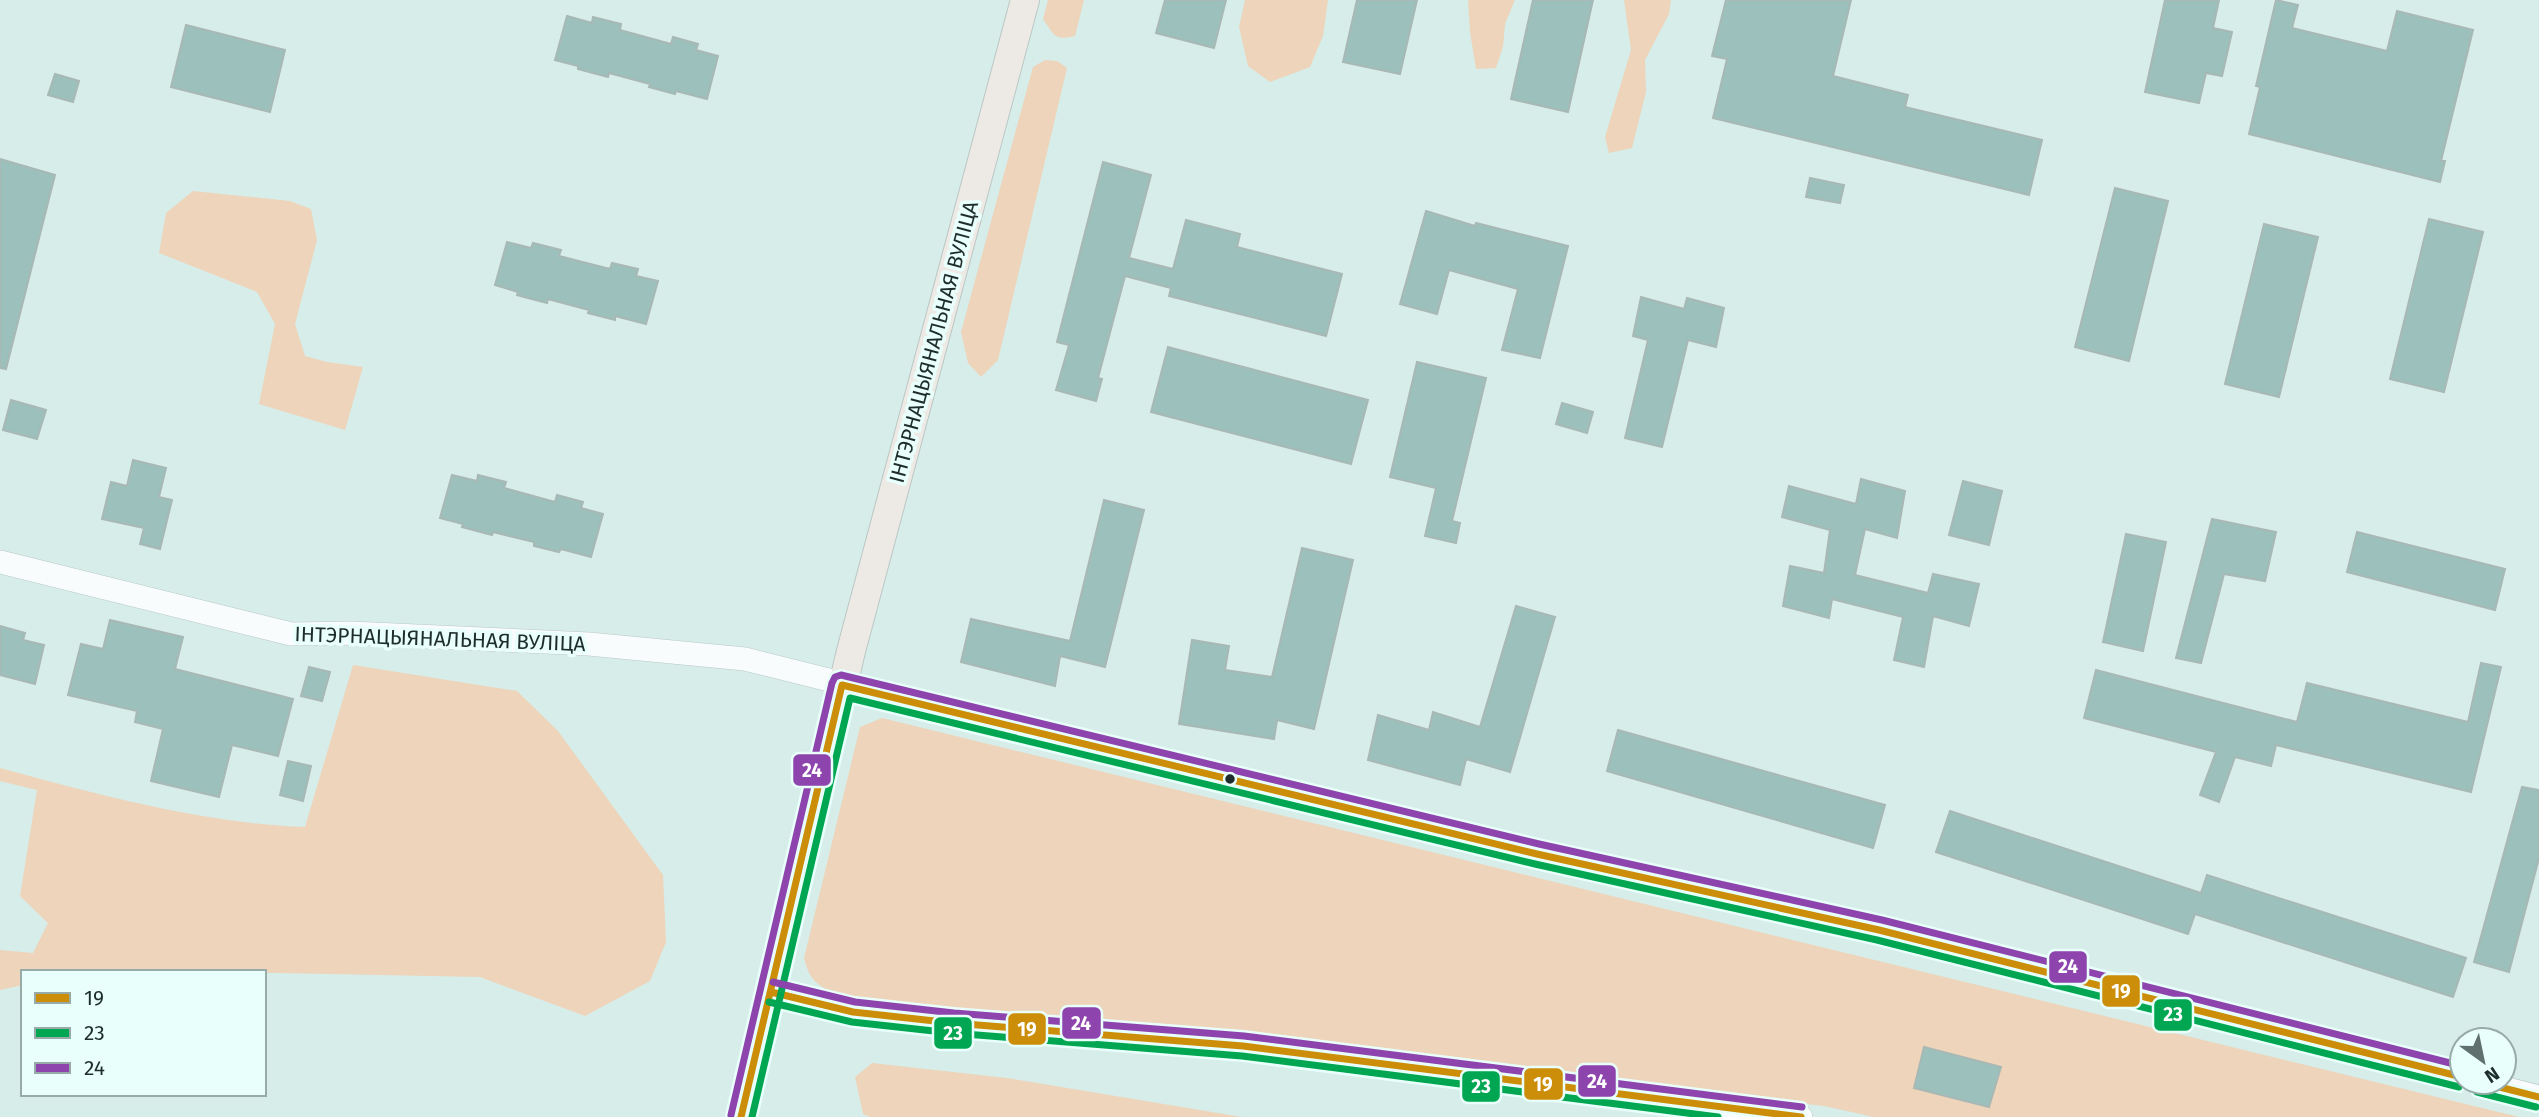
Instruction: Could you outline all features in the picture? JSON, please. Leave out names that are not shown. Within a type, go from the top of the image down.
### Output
[{"type":"main road","name":"ІНТЭРНАЦЫЯНАЛЬНАЯ ВУЛІЦА","points":[[741,1117],[842,685],[1025,0]]},
{"type":"street","name":"ІНТЭРНАЦЫЯНАЛЬНАЯ ВУЛІЦА","points":[[0,562],[291,634],[351,633],[589,644],[745,659],[842,685]]},
{"type":"street","points":[[842,685],[1537,854],[1879,930],[2448,1073]]},
{"type":"street","points":[[771,992],[853,1012],[953,1023],[1243,1046],[1801,1117]]},
{"type":"street","points":[[2518,1092],[2539,1097]]},
{"type":"shaded area","points":[[1048,0],[1084,0],[1075,36],[1059,37],[1050,29],[1043,19]]},
{"type":"shaded area","points":[[1245,0],[1328,0],[1323,36],[1310,67],[1270,82],[1248,66],[1239,27]]},
{"type":"shaded area","points":[[1468,0],[1515,0],[1505,24],[1503,47],[1496,68],[1476,69]]},
{"type":"shaded area","points":[[1624,0],[1671,0],[1669,14],[1645,60],[1646,92],[1632,148],[1609,153],[1605,137],[1631,50]]},
{"type":"shaded area","points":[[1045,60],[1057,61],[1067,68],[998,360],[981,377],[968,363],[961,332],[1033,67]]},
{"type":"shaded area","points":[[193,191],[290,201],[311,209],[317,240],[295,324],[305,356],[363,367],[345,430],[259,404],[275,324],[257,292],[159,253],[166,213]]},
{"type":"shaded area","points":[[353,665],[517,691],[558,731],[663,875],[666,942],[650,981],[585,1016],[480,977],[266,973],[266,970],[21,970],[21,985],[0,990],[0,950],[33,953],[48,923],[20,896],[37,790],[0,781],[0,768],[189,814],[305,827]]},
{"type":"shaded area","points":[[882,718],[2519,1117],[1874,1117],[1824,1106],[837,995],[815,981],[804,958],[860,727]]},
{"type":"shaded area","points":[[872,1063],[1007,1078],[1242,1117],[870,1117],[863,1114],[855,1077]]},
{"type":"building","points":[[1165,0],[1226,0],[1214,48],[1156,33]]},
{"type":"building","points":[[1357,0],[1417,0],[1400,74],[1343,62]]},
{"type":"building","points":[[1533,0],[1593,0],[1568,112],[1511,99]]},
{"type":"building","points":[[1726,0],[1851,0],[1833,76],[1908,95],[1905,107],[2042,140],[2029,195],[1713,118],[1727,59],[1712,56]]},
{"type":"building","points":[[2165,0],[2219,0],[2213,28],[2232,32],[2222,76],[2206,73],[2199,103],[2145,92]]},
{"type":"building","points":[[2276,0],[2298,5],[2292,28],[2387,51],[2397,11],[2473,30],[2441,161],[2445,161],[2440,182],[2249,134],[2260,87],[2256,86]]},
{"type":"building","points":[[567,16],[592,23],[593,17],[621,24],[620,30],[671,44],[673,37],[698,44],[696,50],[718,56],[707,99],[676,91],[675,94],[609,73],[608,77],[555,60]]},
{"type":"building","points":[[186,25],[285,50],[270,112],[171,87]]},
{"type":"building","points":[[55,74],[79,81],[73,102],[48,95]]},
{"type":"building","points":[[0,159],[55,175],[6,369],[0,368]]},
{"type":"building","points":[[1103,162],[1151,175],[1129,258],[1173,269],[1186,220],[1240,234],[1237,247],[1342,274],[1326,336],[1169,296],[1171,288],[1125,276],[1098,378],[1102,379],[1096,401],[1056,390],[1069,345],[1057,342]]},
{"type":"building","points":[[1810,178],[1844,185],[1840,203],[1806,197]]},
{"type":"building","points":[[2115,188],[2168,201],[2129,361],[2075,347]]},
{"type":"building","points":[[1426,211],[1475,226],[1476,223],[1568,246],[1540,358],[1502,350],[1518,289],[1449,270],[1437,314],[1400,304]]},
{"type":"building","points":[[2429,219],[2483,232],[2444,392],[2390,379]]},
{"type":"building","points":[[2264,224],[2318,237],[2279,397],[2225,384]]},
{"type":"building","points":[[507,242],[531,248],[533,243],[561,250],[559,256],[610,269],[612,263],[638,269],[636,276],[658,281],[646,324],[615,316],[615,320],[548,299],[547,303],[517,295],[518,292],[495,285]]},
{"type":"building","points":[[1641,297],[1684,309],[1687,298],[1724,308],[1716,347],[1688,340],[1662,447],[1625,438],[1648,340],[1633,336]]},
{"type":"building","points":[[1168,347],[1368,400],[1351,464],[1151,412]]},
{"type":"building","points":[[1417,362],[1486,378],[1452,521],[1460,523],[1456,543],[1425,536],[1436,488],[1390,477]]},
{"type":"building","points":[[11,400],[46,410],[37,439],[3,430]]},
{"type":"building","points":[[1562,403],[1593,412],[1587,433],[1556,424]]},
{"type":"building","points":[[133,460],[166,468],[159,497],[172,500],[160,549],[140,544],[144,528],[102,519],[111,482],[127,486]]},
{"type":"building","points":[[452,475],[477,481],[478,475],[506,482],[504,488],[555,502],[557,495],[583,502],[581,508],[603,514],[591,557],[561,549],[559,552],[534,546],[534,542],[493,532],[492,535],[440,518]]},
{"type":"building","points":[[1861,479],[1905,491],[1897,538],[1865,529],[1855,575],[1928,593],[1933,574],[1979,584],[1969,626],[1933,616],[1924,667],[1894,660],[1903,617],[1832,599],[1829,618],[1783,606],[1790,566],[1824,573],[1830,530],[1782,517],[1789,486],[1856,504]]},
{"type":"building","points":[[1963,481],[2002,491],[1989,545],[1949,535]]},
{"type":"building","points":[[1104,500],[1144,510],[1105,667],[1060,656],[1055,686],[961,662],[971,619],[1070,641]]},
{"type":"building","points":[[2212,519],[2276,532],[2265,581],[2224,574],[2201,663],[2176,658]]},
{"type":"building","points":[[2357,532],[2505,569],[2495,610],[2347,572]]},
{"type":"building","points":[[2126,534],[2166,542],[2143,651],[2103,642]]},
{"type":"building","points":[[1302,548],[1353,560],[1314,729],[1277,720],[1274,739],[1179,724],[1192,640],[1229,646],[1225,670],[1272,677]]},
{"type":"building","points":[[1516,606],[1555,617],[1510,772],[1466,759],[1460,785],[1368,760],[1378,715],[1429,730],[1433,712],[1480,727]]},
{"type":"building","points":[[110,620],[183,637],[175,669],[293,699],[278,756],[232,745],[219,797],[151,781],[163,729],[135,722],[137,711],[68,695],[81,644],[103,649]]},
{"type":"building","points":[[0,626],[25,633],[23,640],[44,645],[35,684],[0,675]]},
{"type":"building","points":[[2481,663],[2501,667],[2471,792],[2276,745],[2271,766],[2235,757],[2219,802],[2200,795],[2216,752],[2084,718],[2096,670],[2297,722],[2307,683],[2468,722]]},
{"type":"building","points":[[309,667],[330,672],[322,701],[301,696]]},
{"type":"building","points":[[1618,730],[1885,805],[1873,848],[1607,771]]},
{"type":"building","points":[[288,761],[311,766],[303,801],[280,795]]},
{"type":"building","points":[[2522,787],[2539,790],[2539,858],[2509,972],[2474,962]]},
{"type":"building","points":[[1950,811],[2201,893],[2207,875],[2466,958],[2453,997],[2195,914],[2188,934],[1936,852]]},
{"type":"building","points":[[1924,1047],[2001,1067],[1989,1107],[1914,1088]]},
{"type":"transit line","name":"24","points":[[731,1115],[832,683],[835,677],[841,675],[1539,844],[1882,920],[2448,1062]]},
{"type":"transit line","name":"19","points":[[741,1117],[842,685],[1537,854],[1879,930],[2448,1073]]},
{"type":"transit line","name":"23","points":[[752,1117],[850,698],[1535,864],[1877,940],[2448,1084]]},
{"type":"transit line","name":"24","points":[[773,982],[855,1002],[954,1013],[1244,1036],[1802,1107]]},
{"type":"transit line","name":"19","points":[[771,992],[853,1012],[953,1023],[1243,1046],[1801,1117]]},
{"type":"transit line","name":"23","points":[[769,1002],[852,1022],[952,1033],[1242,1056],[1718,1117]]},
{"type":"transit line","name":"19","points":[[2518,1092],[2539,1097]]},
{"type":"transit line","name":"23","points":[[2493,1096],[2536,1107]]}]
